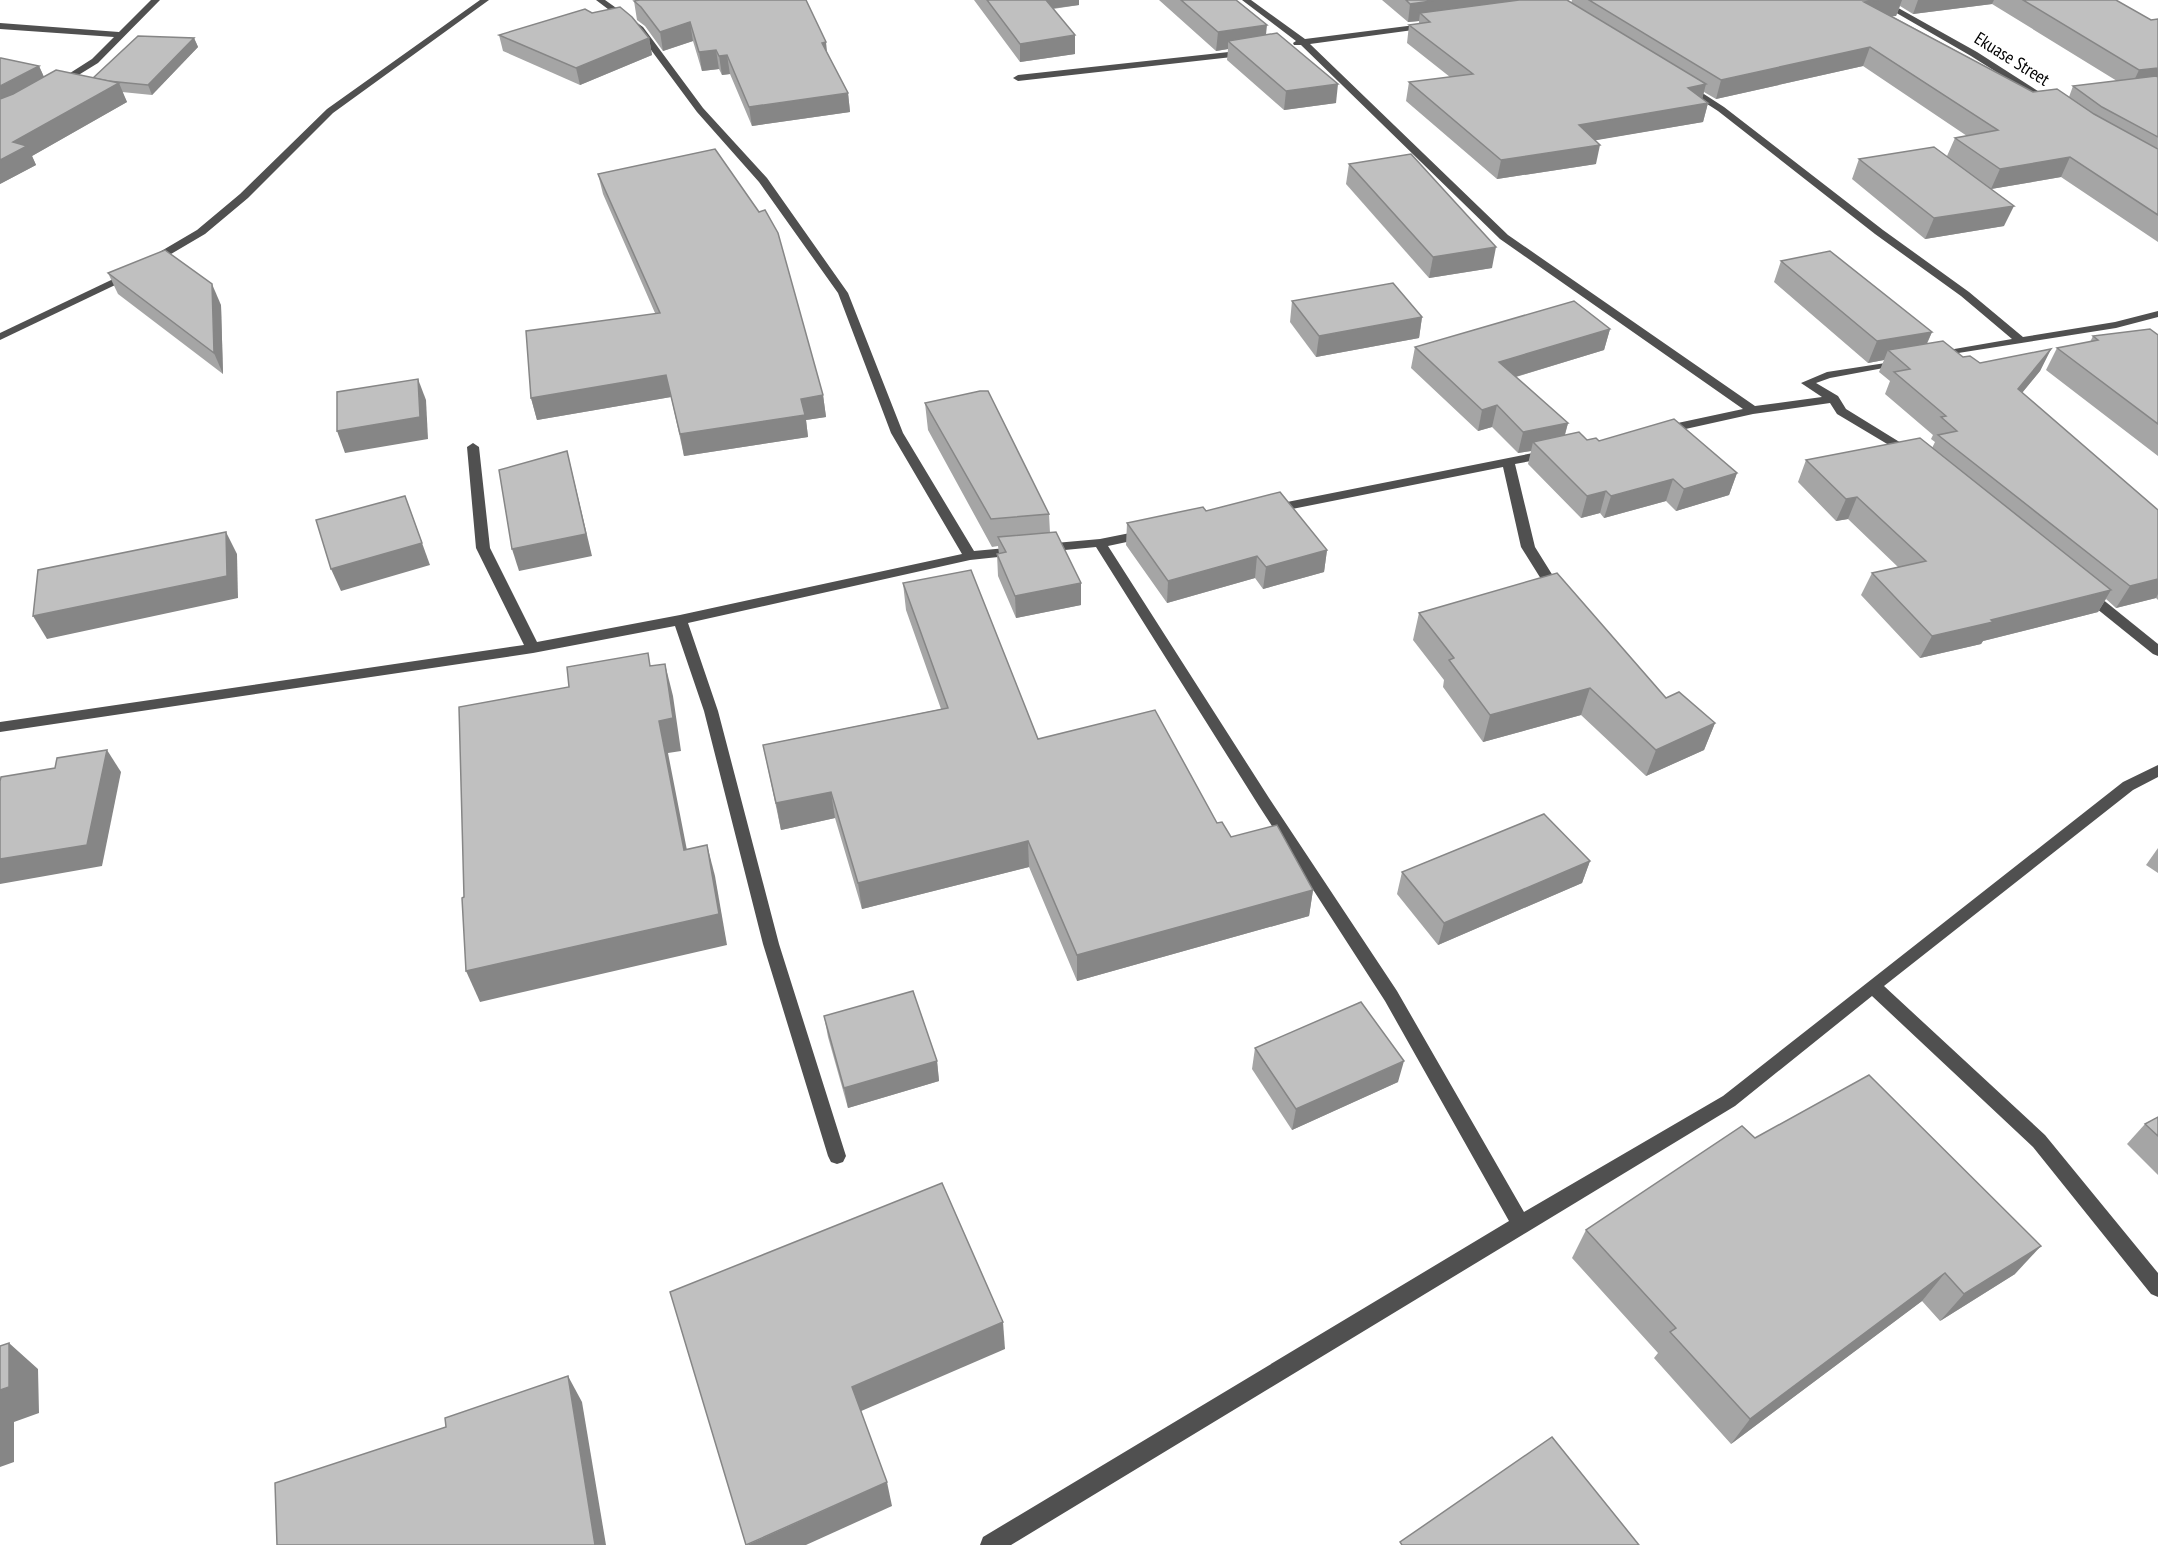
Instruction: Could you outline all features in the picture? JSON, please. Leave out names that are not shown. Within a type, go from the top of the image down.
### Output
[{"type":"street","points":[[55,86],[96,61],[156,0]]},
{"type":"street","points":[[0,337],[133,272],[201,232],[244,196],[330,111],[485,0]]},
{"type":"street","points":[[600,0],[640,28],[700,110],[763,180],[843,293],[897,433],[970,556]]},
{"type":"street","points":[[1246,0],[1303,42],[1504,237],[1754,410]]},
{"type":"street","name":"Ekuase Street","points":[[1878,0],[1974,54],[2034,91],[2061,111]]},
{"type":"street","points":[[1282,46],[1440,23]]},
{"type":"street","points":[[0,26],[120,35]]},
{"type":"street","points":[[1018,78],[1262,50]]},
{"type":"street","points":[[1672,79],[1721,109],[1879,232],[1965,294],[2021,341]]},
{"type":"street","points":[[1923,462],[1841,411],[1834,399],[1807,383],[1827,375],[2116,324],[2158,314]]},
{"type":"street","points":[[1645,434],[1754,410],[1834,399]]},
{"type":"street","points":[[473,447],[483,548],[533,648]]},
{"type":"street","points":[[1263,510],[1565,450]]},
{"type":"street","points":[[1508,462],[1528,547],[1550,585],[1564,603]]},
{"type":"street","points":[[0,727],[533,648],[680,620],[970,556],[1100,543],[1158,531]]},
{"type":"street","points":[[1100,543],[1264,802],[1391,996],[1521,1224]]},
{"type":"street","points":[[2077,585],[2158,651]]},
{"type":"street","points":[[680,620],[711,711],[771,944],[837,1156]]},
{"type":"street","points":[[991,1545],[1521,1224],[1729,1101],[2128,786],[2158,771]]},
{"type":"street","points":[[1872,986],[2039,1141],[2158,1288]]},
{"type":"building","points":[[806,0],[826,42],[822,43],[848,93],[749,107],[727,55],[719,56],[716,50],[699,52],[690,22],[660,32],[634,1]]},
{"type":"building","points":[[987,0],[1046,0],[1075,35],[1020,44]]},
{"type":"building","points":[[1181,0],[1236,0],[1267,25],[1218,32]]},
{"type":"building","points":[[1406,0],[1438,0],[1410,4]]},
{"type":"building","points":[[1519,0],[1567,0],[1706,84],[1688,88],[1708,103],[1579,125],[1600,145],[1501,160],[1409,82],[1473,74],[1409,25],[1430,22],[1420,13]]},
{"type":"building","points":[[1589,0],[1881,0],[1864,2],[2033,92],[2057,89],[2094,114],[2158,149],[2158,215],[2070,157],[2000,169],[1955,138],[1998,130],[1870,47],[1721,80]]},
{"type":"building","points":[[2023,0],[2116,0],[2151,20],[2158,19],[2158,68],[2139,70]]},
{"type":"building","points":[[620,7],[632,17],[649,38],[576,68],[499,35],[585,9],[592,13]]},
{"type":"building","points":[[1277,33],[1338,84],[1286,91],[1228,41]]},
{"type":"building","points":[[138,36],[194,38],[148,85],[93,78]]},
{"type":"building","points":[[1,58],[39,66],[0,86]]},
{"type":"building","points":[[56,70],[119,83],[13,142],[27,146],[0,160],[0,99]]},
{"type":"building","points":[[2158,77],[2158,137],[2102,107],[2073,86]]},
{"type":"building","points":[[1934,147],[2014,206],[1934,218],[1859,159]]},
{"type":"building","points":[[715,149],[759,212],[765,210],[778,233],[823,395],[801,399],[805,415],[680,434],[666,375],[531,398],[526,331],[660,313],[598,174]]},
{"type":"building","points":[[1411,154],[1496,247],[1433,257],[1349,164]]},
{"type":"building","points":[[165,250],[212,284],[214,353],[108,273]]},
{"type":"building","points":[[1830,251],[1932,332],[1877,341],[1781,261]]},
{"type":"building","points":[[1393,283],[1422,317],[1319,336],[1292,301]]},
{"type":"building","points":[[1574,301],[1610,329],[1499,362],[1568,423],[1523,432],[1497,405],[1482,410],[1415,347]]},
{"type":"building","points":[[2150,329],[2158,335],[2158,424],[2057,348],[2098,340],[2093,336]]},
{"type":"building","points":[[1943,341],[1963,357],[1970,356],[1980,363],[2051,349],[2018,389],[2158,510],[2158,579],[2130,586],[1938,435],[1957,431],[1941,417],[1946,416],[1894,372],[1910,369],[1888,350]]},
{"type":"building","points":[[418,379],[420,417],[337,431],[337,392]]},
{"type":"building","points":[[988,391],[1049,514],[991,519],[925,403]]},
{"type":"building","points":[[1674,419],[1737,473],[1684,489],[1673,479],[1611,496],[1606,491],[1587,496],[1533,442],[1579,432],[1587,440],[1596,438],[1599,441]]},
{"type":"building","points":[[1920,438],[2111,590],[1932,636],[1872,573],[1926,561],[1857,497],[1846,499],[1806,460]]},
{"type":"building","points":[[567,451],[586,534],[512,549],[499,470]]},
{"type":"building","points":[[1280,492],[1327,550],[1266,567],[1257,556],[1168,581],[1127,523],[1203,507],[1206,511]]},
{"type":"building","points":[[405,496],[422,543],[331,569],[316,520]]},
{"type":"building","points":[[226,532],[227,576],[33,616],[38,570]]},
{"type":"building","points":[[1056,532],[1081,583],[1015,596],[997,554],[1006,552],[998,537]]},
{"type":"building","points":[[971,570],[1038,739],[1155,710],[1217,823],[1222,822],[1231,837],[1277,825],[1313,890],[1077,955],[1028,841],[858,883],[831,792],[776,803],[763,745],[948,708],[903,583]]},
{"type":"building","points":[[1557,573],[1666,698],[1679,692],[1715,723],[1656,750],[1590,688],[1490,715],[1449,660],[1454,658],[1419,613]]},
{"type":"building","points":[[648,653],[650,666],[665,664],[673,718],[659,721],[684,850],[707,845],[719,914],[466,971],[462,898],[464,897],[459,707],[569,687],[567,667]]},
{"type":"building","points":[[107,750],[87,845],[0,859],[1,777],[55,768],[57,758]]},
{"type":"building","points":[[1544,814],[1590,861],[1444,923],[1402,872]]},
{"type":"building","points":[[913,991],[937,1061],[844,1088],[824,1016]]},
{"type":"building","points":[[1361,1002],[1404,1061],[1296,1109],[1255,1048]]},
{"type":"building","points":[[1869,1075],[2041,1246],[1964,1294],[1945,1273],[1750,1419],[1670,1332],[1676,1328],[1586,1230],[1742,1126],[1755,1138]]},
{"type":"building","points":[[2158,1117],[2158,1136],[2145,1124]]},
{"type":"building","points":[[942,1183],[1003,1322],[852,1387],[887,1482],[746,1545],[670,1292]]},
{"type":"building","points":[[9,1343],[9,1387],[0,1390],[0,1346]]},
{"type":"building","points":[[568,1376],[595,1545],[277,1545],[275,1483],[446,1427],[445,1418]]},
{"type":"building","points":[[1552,1437],[1639,1545],[1402,1545],[1400,1542]]}]
